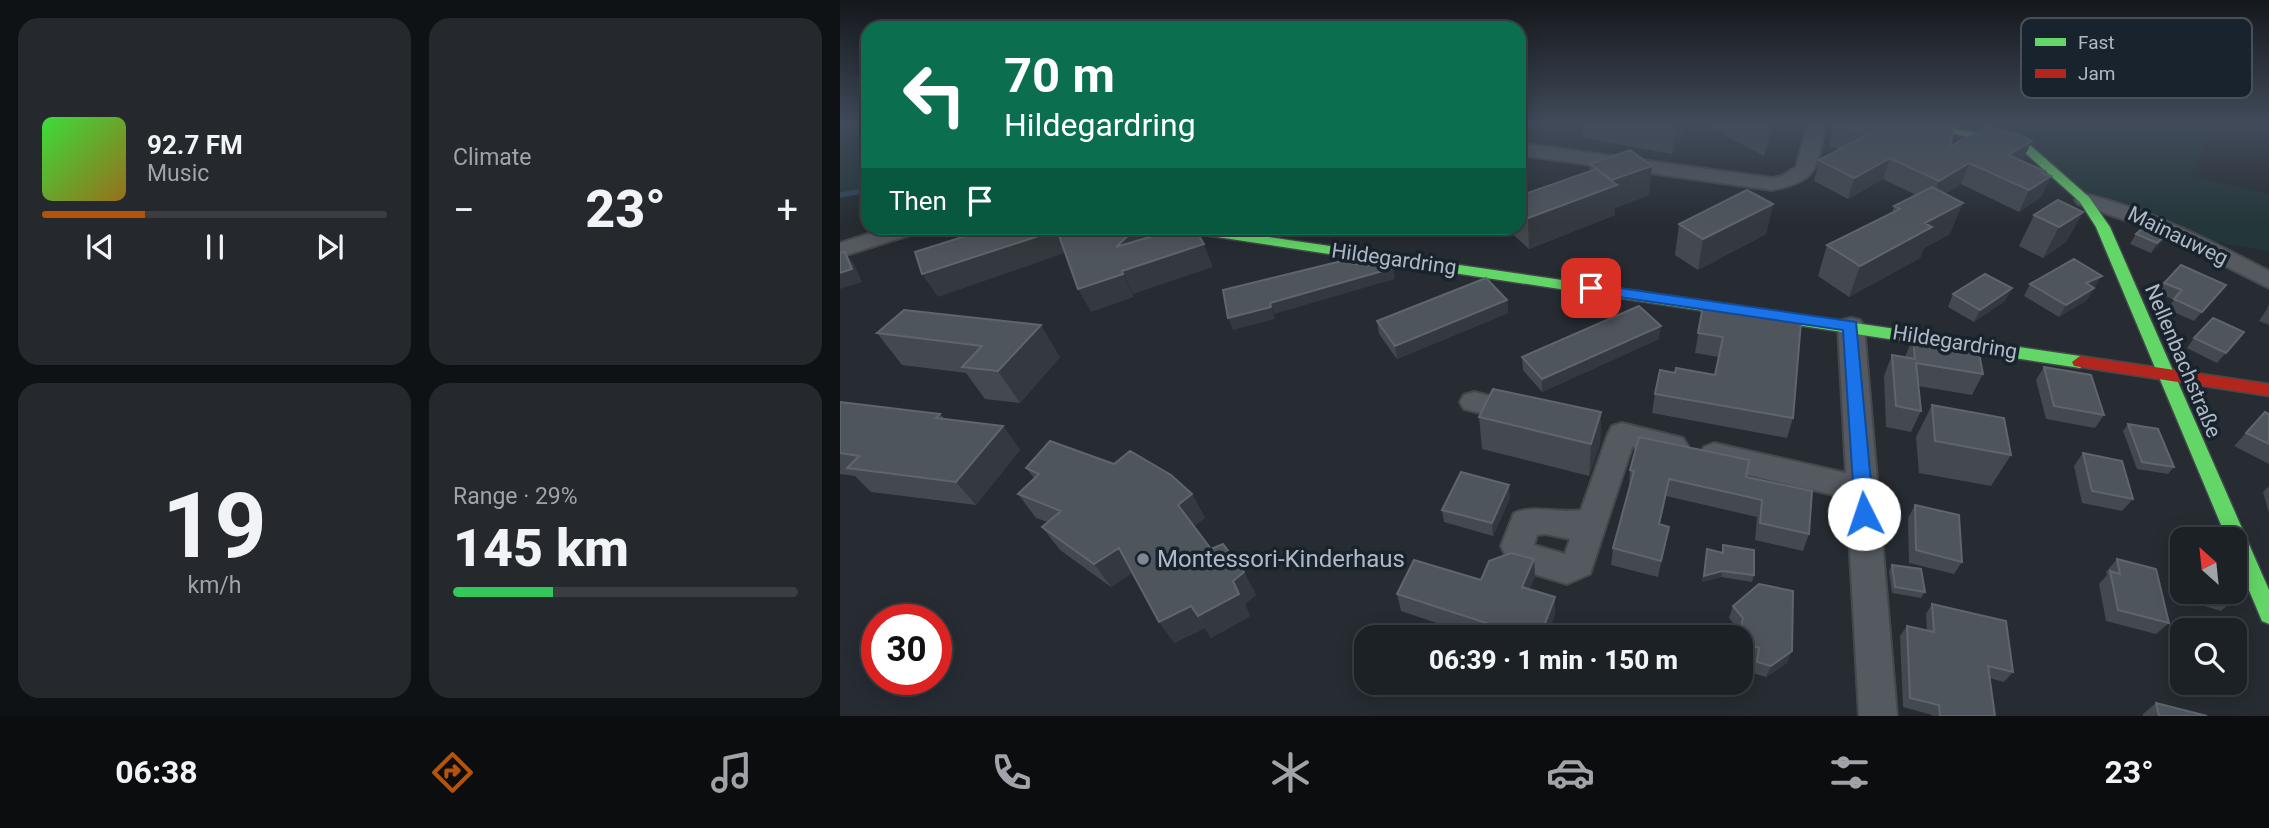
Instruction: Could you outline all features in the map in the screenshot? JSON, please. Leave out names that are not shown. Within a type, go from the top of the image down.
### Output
[{"type":"street","points":[[1587,158],[1772,184],[1788,181],[1805,170],[1808,158]]},
{"type":"street","name":"Nellenbachstraße","points":[[2039,158],[2085,200],[2103,227],[2269,614]]},
{"type":"street","name":"Mainauweg","points":[[2085,200],[2118,207],[2151,221],[2269,281]]},
{"type":"street","points":[[840,250],[886,235]]},
{"type":"street","name":"Hildegardring","points":[[1232,235],[2269,390]]},
{"type":"street","points":[[1851,326],[1878,716]]},
{"type":"street","points":[[1474,402],[1541,417]]},
{"type":"street","points":[[1591,522],[1609,431],[1863,489]]},
{"type":"shaded area","points":[[840,158],[861,158],[861,194],[840,199]]},
{"type":"shaded area","points":[[2031,158],[2199,158],[2191,176],[2269,194],[2269,251],[2187,237],[2085,200],[2048,165]]},
{"type":"building","points":[[1606,158],[1642,158],[1652,166],[1612,180],[1590,164]]},
{"type":"building","points":[[1822,158],[1889,158],[1854,178],[1819,160]]},
{"type":"building","points":[[1891,158],[2016,158],[2051,176],[2029,190],[1969,163],[1939,181]]},
{"type":"building","points":[[1596,169],[1617,185],[1528,218],[1526,194]]},
{"type":"building","points":[[1932,187],[1963,203],[1925,223],[1932,227],[1860,266],[1827,245],[1900,209],[1894,206]]},
{"type":"building","points":[[1747,190],[1773,204],[1703,239],[1679,224]]},
{"type":"building","points":[[2058,200],[2083,212],[2059,227],[2034,215]]},
{"type":"building","points":[[2152,220],[2171,229],[2157,243],[2136,234]]},
{"type":"building","points":[[969,235],[1042,235],[922,274],[915,252]]},
{"type":"building","points":[[1059,235],[1129,235],[1116,247],[1156,235],[1198,235],[1204,244],[1122,271],[1123,274],[1078,289]]},
{"type":"building","points":[[845,252],[852,269],[840,273],[840,253]]},
{"type":"building","points":[[2074,259],[2102,276],[2086,283],[2094,288],[2066,305],[2030,284]]},
{"type":"building","points":[[1346,260],[1348,263],[1393,268],[1270,303],[1271,307],[1228,318],[1223,290]]},
{"type":"building","points":[[2181,265],[2226,285],[2202,312],[2174,299],[2182,290],[2164,283]]},
{"type":"building","points":[[1985,274],[2012,288],[1980,310],[1953,294]]},
{"type":"building","points":[[1486,278],[1507,300],[1395,346],[1377,321]]},
{"type":"building","points":[[1639,306],[1661,326],[1542,379],[1522,357]]},
{"type":"building","points":[[1703,306],[1801,322],[1793,418],[1655,394],[1660,370],[1675,373],[1676,368],[1715,375],[1723,337],[1698,333]]},
{"type":"building","points":[[904,310],[1041,325],[998,371],[962,367],[982,346],[877,333]]},
{"type":"building","points":[[2213,318],[2244,332],[2226,353],[2194,338]]},
{"type":"building","points":[[1913,337],[1978,348],[1983,374],[1916,363],[1921,411],[1896,406],[1892,355],[1915,359]]},
{"type":"building","points":[[2044,367],[2091,375],[2104,415],[2054,406]]},
{"type":"building","points":[[1493,389],[1601,412],[1591,444],[1479,417]]},
{"type":"building","points":[[840,402],[940,414],[936,418],[1003,426],[956,482],[847,468],[859,456],[840,453]]},
{"type":"building","points":[[1932,405],[2004,418],[2011,455],[1935,441]]},
{"type":"building","points":[[2265,412],[2269,414],[2269,444],[2246,433]]},
{"type":"building","points":[[2128,424],[2158,429],[2174,467],[2142,462]]},
{"type":"building","points":[[1639,437],[1749,460],[1746,477],[1812,491],[1809,534],[1760,523],[1762,500],[1669,479],[1659,524],[1669,527],[1661,561],[1613,548],[1634,471],[1630,470]]},
{"type":"building","name":"Montessori-Kinderhaus","points":[[1050,441],[1114,464],[1130,451],[1171,475],[1192,494],[1178,505],[1211,549],[1223,544],[1244,572],[1233,581],[1239,594],[1198,616],[1191,606],[1159,622],[1119,548],[1094,564],[1042,527],[1061,511],[1018,494],[1039,474],[1026,468]]},
{"type":"building","points":[[2083,453],[2122,461],[2133,499],[2092,491]]},
{"type":"building","points":[[1461,472],[1509,485],[1492,523],[1442,510]]},
{"type":"building","points":[[1915,505],[1959,515],[1962,562],[1916,550]]},
{"type":"building","points":[[1723,545],[1754,550],[1754,575],[1722,571],[1704,576],[1707,549],[1723,553]]},
{"type":"building","points":[[1511,553],[1534,559],[1522,587],[1555,597],[1544,625],[1492,625],[1397,594],[1414,560],[1481,580],[1489,561]]},
{"type":"building","points":[[2117,559],[2156,569],[2169,623],[2118,610],[2110,571],[2120,574]]},
{"type":"building","points":[[1892,565],[1921,569],[1925,592],[1895,587]]},
{"type":"building","points":[[1759,584],[1793,591],[1792,651],[1771,666],[1757,662],[1759,648],[1753,646],[1753,625],[1742,625],[1743,618],[1733,606]]},
{"type":"building","points":[[1932,604],[2006,621],[2013,672],[1988,666],[1995,716],[1940,716],[1939,705],[1910,698],[1907,626],[1934,632]]},
{"type":"building","points":[[2156,703],[2207,716],[2159,716]]},
{"type":"waterway","points":[[840,195],[861,191]]},
{"type":"traffic: fast","points":[[2039,158],[2085,200],[2103,227],[2269,614]]},
{"type":"traffic: fast","points":[[1231,235],[2080,362]]},
{"type":"traffic: jam","points":[[2080,362],[2269,390]]},
{"type":"place","name":"Montessori-Kinderhaus","points":[[1143,559]]},
{"type":"route","points":[[1591,288],[1851,326],[1864,514]]}]
